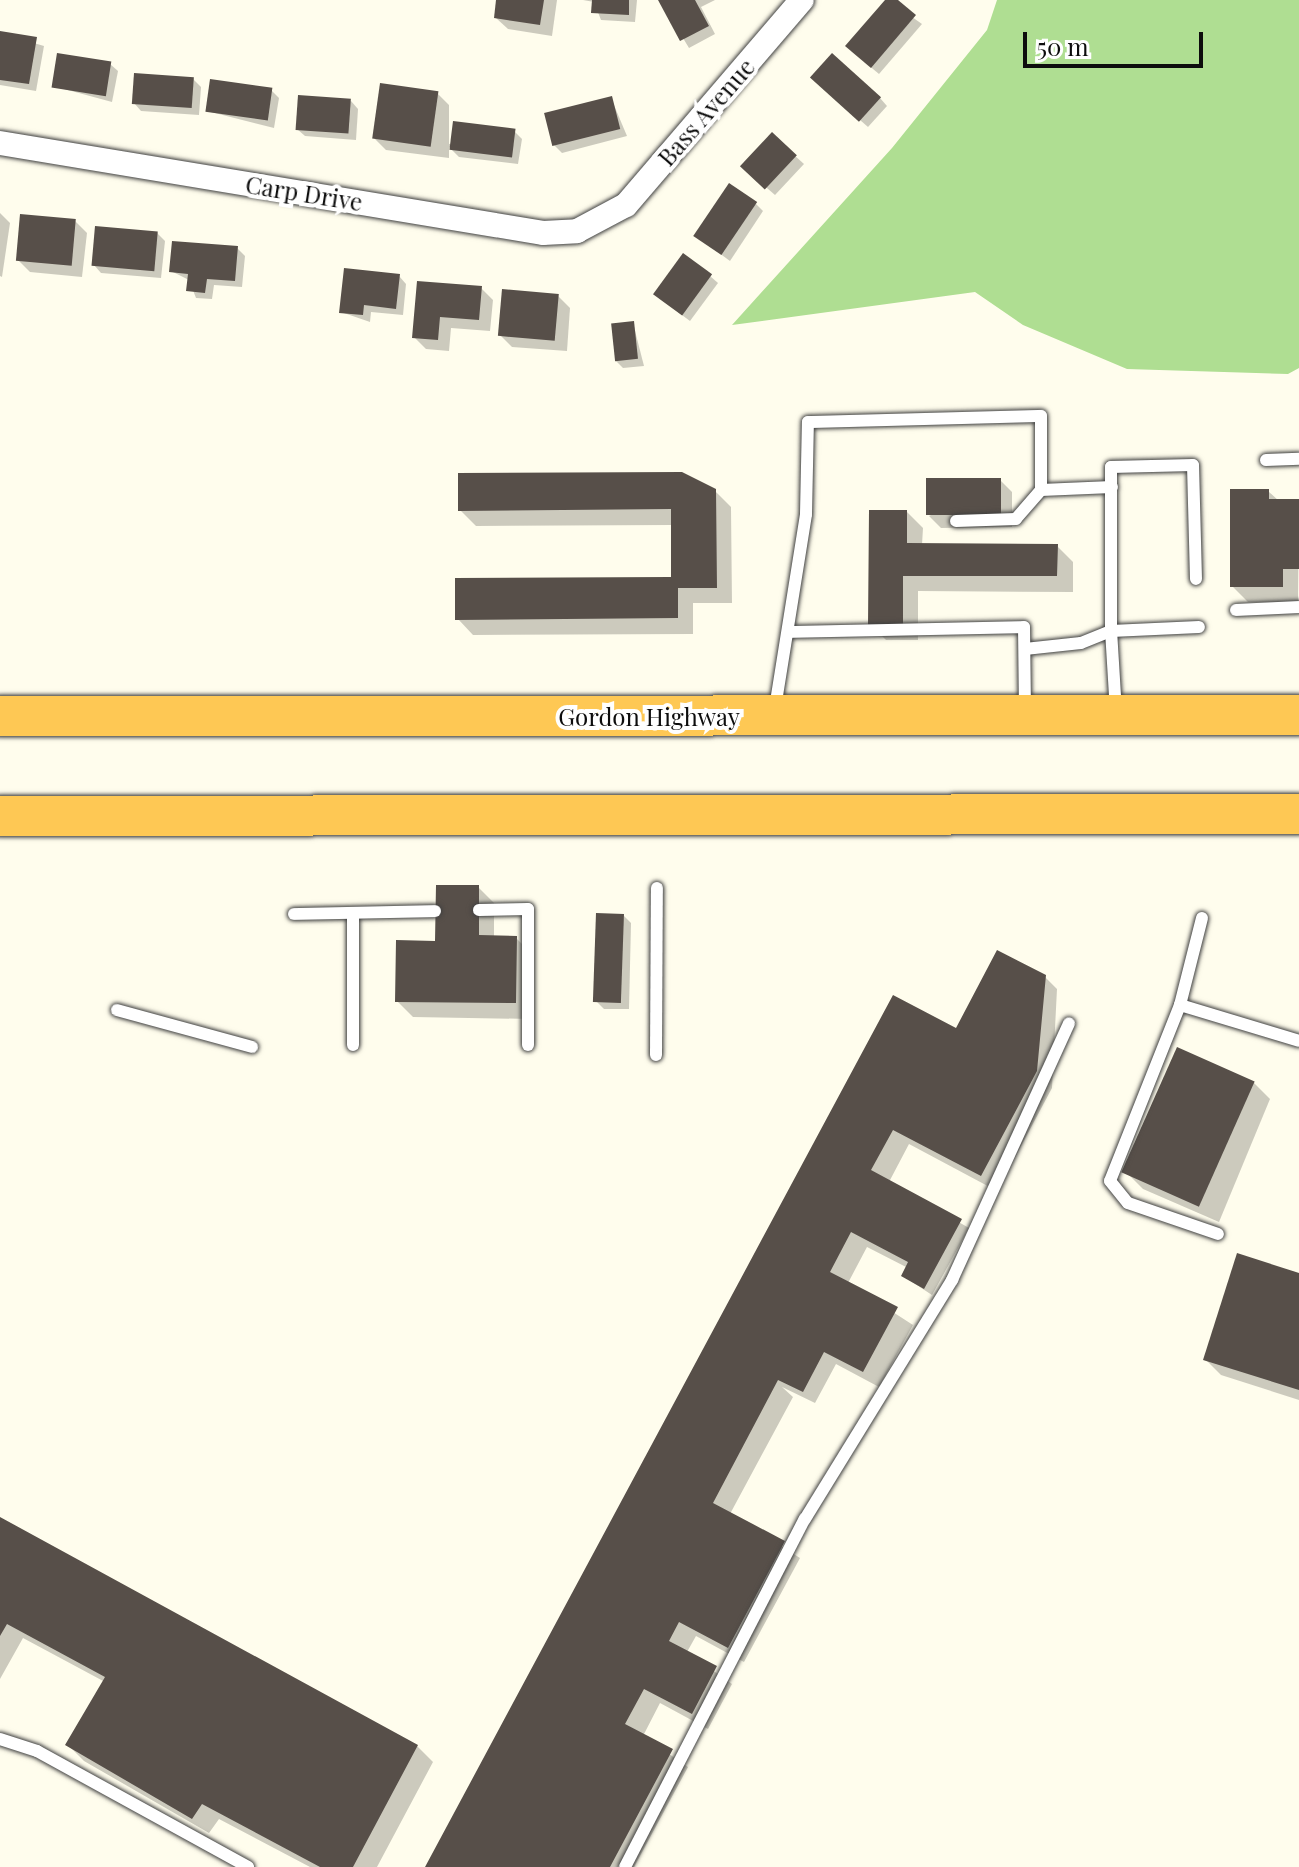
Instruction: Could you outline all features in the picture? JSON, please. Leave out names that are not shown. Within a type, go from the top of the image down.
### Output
[{"type":"highway","name":"Gordon Highway","points":[[0,716],[773,718],[1299,715]]},
{"type":"highway","points":[[0,816],[1299,814]]},
{"type":"street","name":"Bass Avenue","points":[[606,220],[802,0]]},
{"type":"street","name":"Carp Drive","points":[[0,143],[543,233],[606,220]]},
{"type":"lane","points":[[773,718],[806,514],[808,422],[1041,416],[1041,490],[1016,519],[956,521]]},
{"type":"lane","points":[[1266,460],[1299,459]]},
{"type":"lane","points":[[1116,715],[1111,631],[1111,467],[1193,465],[1196,579]]},
{"type":"lane","points":[[1041,490],[1112,487]]},
{"type":"lane","points":[[1236,610],[1299,607]]},
{"type":"lane","points":[[788,632],[1024,627],[1025,715]]},
{"type":"lane","points":[[1025,649],[1081,643],[1111,631],[1199,627]]},
{"type":"lane","points":[[656,1055],[657,888]]},
{"type":"lane","points":[[479,910],[528,909],[528,1045]]},
{"type":"lane","points":[[294,914],[435,911]]},
{"type":"lane","points":[[353,913],[353,1045]]},
{"type":"lane","points":[[1202,918],[1180,1005],[1110,1181],[1128,1203],[1218,1234]]},
{"type":"lane","points":[[1180,1005],[1299,1041]]},
{"type":"lane","points":[[117,1010],[252,1047]]},
{"type":"lane","points":[[625,1867],[805,1519],[952,1280],[1069,1023]]},
{"type":"lane","points":[[0,1739],[37,1751],[248,1867]]},
{"type":"green space","points":[[997,0],[1299,0],[1299,368],[1288,374],[1127,369],[1023,325],[975,292],[732,325],[892,148],[987,30]]},
{"type":"building","points":[[496,0],[544,0],[540,25],[494,18]]},
{"type":"building","points":[[592,0],[629,0],[629,15],[591,13]]},
{"type":"building","points":[[658,0],[695,0],[709,26],[680,41]]},
{"type":"building","points":[[885,0],[898,0],[916,15],[871,68],[845,46]]},
{"type":"building","points":[[0,31],[37,37],[29,84],[0,80]]},
{"type":"building","points":[[57,53],[111,62],[106,96],[52,88]]},
{"type":"building","points":[[832,53],[881,97],[859,122],[810,78]]},
{"type":"building","points":[[134,73],[194,77],[192,108],[132,104]]},
{"type":"building","points":[[210,79],[272,88],[268,120],[205,112]]},
{"type":"building","points":[[380,83],[438,91],[431,147],[372,138]]},
{"type":"building","points":[[298,95],[351,99],[348,134],[296,130]]},
{"type":"building","points":[[612,96],[620,129],[552,146],[544,113]]},
{"type":"building","points":[[453,121],[516,129],[512,157],[449,150]]},
{"type":"building","points":[[772,132],[797,155],[765,190],[740,166]]},
{"type":"building","points":[[729,183],[757,202],[721,255],[693,236]]},
{"type":"building","points":[[20,214],[76,219],[72,266],[16,261]]},
{"type":"building","points":[[95,226],[158,231],[154,271],[92,266]]},
{"type":"building","points":[[172,241],[238,246],[235,281],[207,279],[205,293],[186,291],[188,274],[169,272]]},
{"type":"building","points":[[683,253],[712,274],[682,315],[653,294]]},
{"type":"building","points":[[344,268],[400,274],[396,309],[364,305],[363,315],[339,313]]},
{"type":"building","points":[[417,281],[482,286],[479,320],[440,317],[438,340],[412,338]]},
{"type":"building","points":[[502,289],[559,294],[555,341],[498,336]]},
{"type":"building","points":[[634,321],[638,359],[615,361],[611,323]]},
{"type":"building","points":[[682,472],[716,489],[717,588],[678,588],[678,618],[455,620],[455,578],[671,577],[671,509],[458,511],[458,473]]},
{"type":"building","points":[[926,478],[1001,478],[1001,515],[926,515]]},
{"type":"building","points":[[1230,489],[1269,489],[1269,499],[1299,499],[1299,569],[1283,569],[1283,587],[1230,587]]},
{"type":"building","points":[[869,510],[907,510],[907,543],[1058,544],[1057,576],[903,576],[903,624],[868,625]]},
{"type":"building","points":[[436,885],[479,885],[479,935],[517,936],[516,1003],[395,1002],[396,940],[435,941]]},
{"type":"building","points":[[596,913],[624,914],[621,1003],[593,1002]]},
{"type":"building","points":[[997,950],[1046,975],[1037,1071],[981,1176],[893,1130],[871,1170],[962,1219],[924,1289],[901,1276],[908,1262],[851,1232],[830,1272],[898,1307],[863,1372],[824,1352],[803,1392],[778,1380],[713,1503],[785,1541],[728,1648],[679,1622],[669,1641],[717,1666],[692,1714],[644,1689],[625,1724],[673,1749],[610,1867],[425,1867],[893,995],[956,1028]]},
{"type":"building","points":[[1177,1047],[1255,1082],[1199,1207],[1121,1172]]},
{"type":"building","points":[[1237,1253],[1299,1273],[1299,1390],[1203,1360]]},
{"type":"building","points":[[0,1517],[418,1745],[353,1867],[320,1867],[202,1804],[192,1819],[65,1745],[105,1677],[7,1624],[0,1636]]}]
